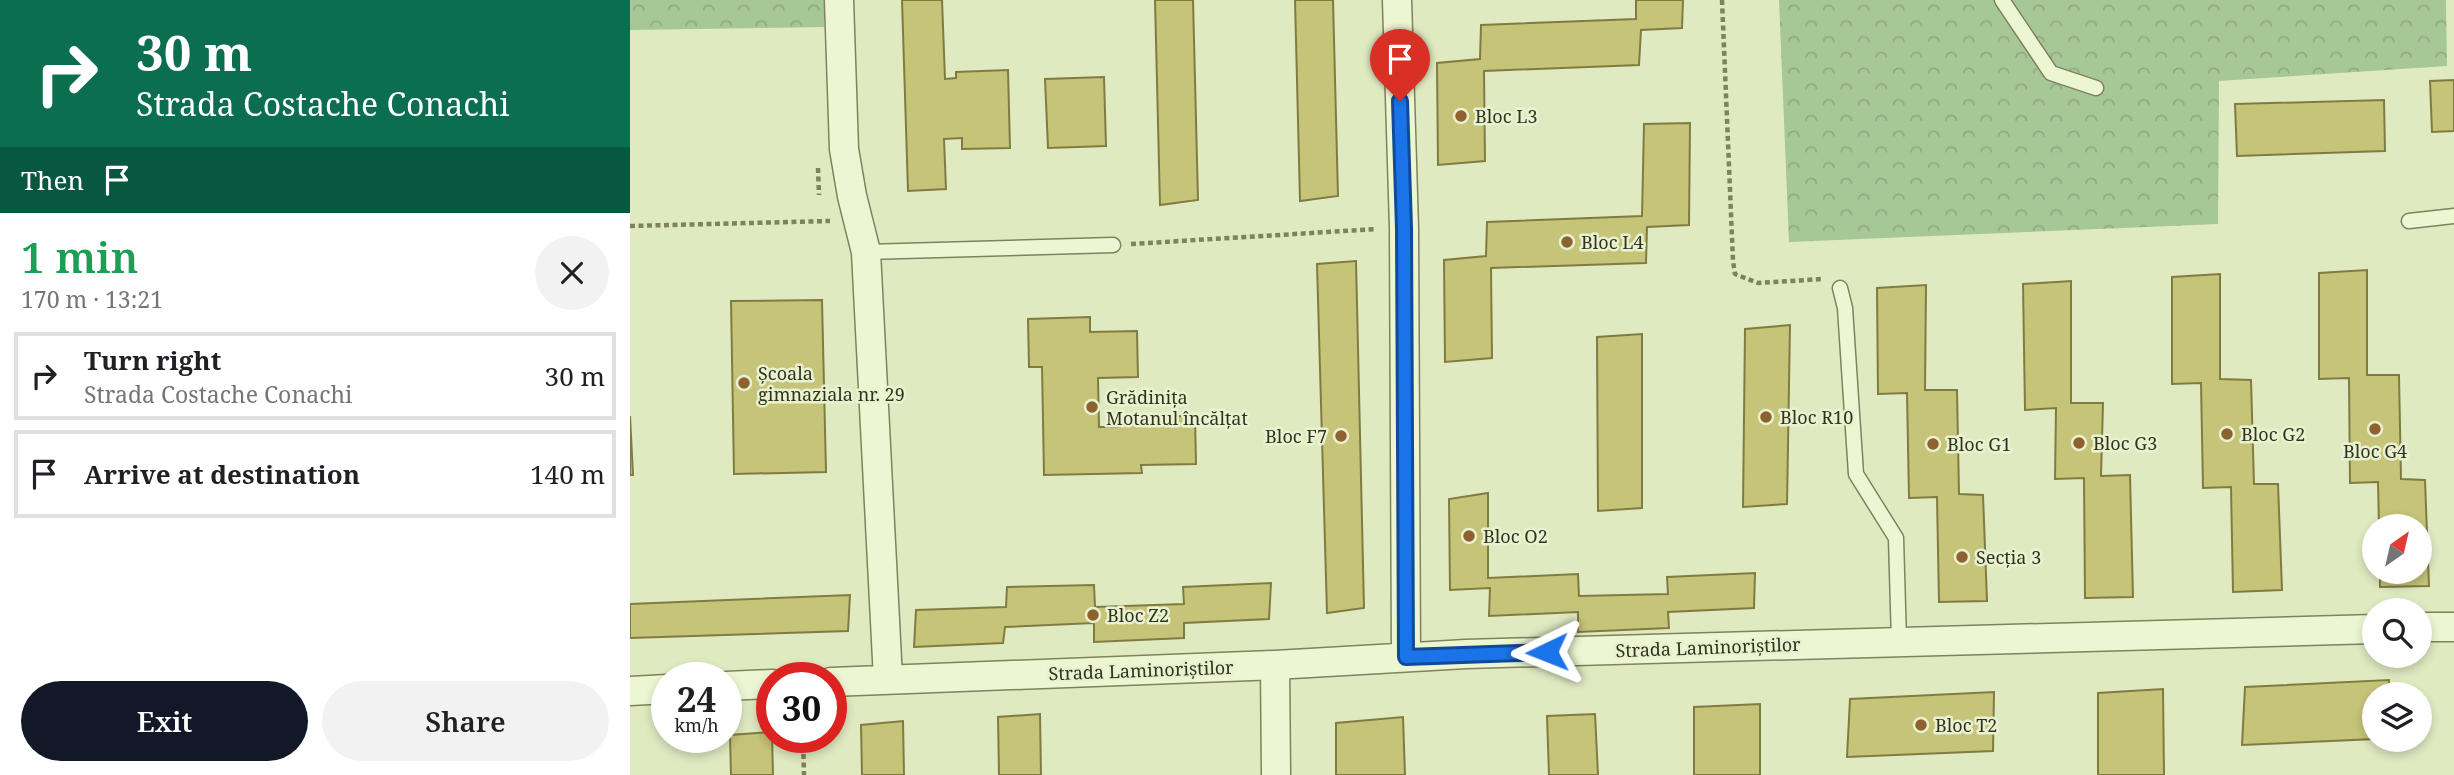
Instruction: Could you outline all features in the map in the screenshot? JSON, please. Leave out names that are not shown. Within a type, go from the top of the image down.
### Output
[{"type":"street","points":[[839,0],[844,149],[866,251],[888,679]]},
{"type":"street","points":[[1397,0],[1404,228],[1406,657]]},
{"type":"street","points":[[2432,627],[2454,626]]},
{"type":"street","name":"Strada Laminoriștilor","points":[[847,681],[1275,665],[1406,657],[2362,629]]},
{"type":"street","points":[[1275,665],[1276,775]]},
{"type":"street","points":[[630,691],[651,690]]},
{"type":"lane","points":[[2002,0],[2051,73],[2096,88]]},
{"type":"lane","points":[[2409,220],[2454,216]]},
{"type":"lane","points":[[866,251],[1112,245]]},
{"type":"lane","points":[[1840,289],[1845,308],[1856,474],[1896,538],[1899,642]]},
{"type":"path","points":[[1722,0],[1735,274],[1758,283],[1822,279],[1840,289]]},
{"type":"path","points":[[630,226],[856,208]]},
{"type":"path","points":[[1112,245],[1404,228]]},
{"type":"path","points":[[803,753],[804,775]]},
{"type":"green space","points":[[630,0],[824,0],[824,27],[630,30]]},
{"type":"green space","points":[[1779,0],[2446,0],[2447,66],[2219,81],[2218,224],[1789,242]]},
{"type":"building","points":[[902,0],[942,0],[945,79],[956,78],[956,72],[1008,70],[1010,148],[962,149],[962,138],[944,139],[946,189],[908,191]]},
{"type":"building","points":[[1155,0],[1193,0],[1198,200],[1160,205]]},
{"type":"building","points":[[1295,0],[1333,0],[1338,196],[1300,201]]},
{"type":"building","name":"Bloc L3","points":[[1636,0],[1683,0],[1682,28],[1641,30],[1639,65],[1484,71],[1485,161],[1438,165],[1437,63],[1480,59],[1481,25],[1636,19]]},
{"type":"building","points":[[1104,77],[1106,146],[1048,148],[1045,79]]},
{"type":"building","points":[[2454,80],[2454,131],[2432,132],[2430,81]]},
{"type":"building","points":[[2384,100],[2385,151],[2237,156],[2235,104]]},
{"type":"building","name":"Bloc L4","points":[[1690,123],[1689,225],[1647,227],[1646,263],[1491,268],[1492,358],[1445,362],[1444,260],[1486,256],[1487,222],[1642,216],[1644,124]]},
{"type":"building","name":"Bloc F7","points":[[1356,261],[1364,608],[1327,613],[1317,264]]},
{"type":"building","name":"Bloc G4","points":[[2367,270],[2367,375],[2399,375],[2401,479],[2425,480],[2426,514],[2379,514],[2378,482],[2350,483],[2349,378],[2319,379],[2319,273]]},
{"type":"building","name":"Bloc G2","points":[[2220,274],[2220,379],[2251,380],[2254,484],[2278,484],[2282,590],[2233,592],[2231,487],[2203,488],[2201,383],[2172,384],[2172,277]]},
{"type":"building","name":"Bloc G3","points":[[2071,281],[2071,403],[2103,403],[2101,476],[2130,475],[2133,597],[2085,598],[2084,478],[2055,479],[2056,408],[2025,410],[2023,284]]},
{"type":"building","name":"Bloc G1","points":[[1926,285],[1925,390],[1957,390],[1959,494],[1983,495],[1987,601],[1939,602],[1937,497],[1909,498],[1907,393],[1878,394],[1877,288]]},
{"type":"building","points":[[822,300],[826,472],[734,474],[731,301]]},
{"type":"building","points":[[1090,317],[1090,332],[1137,331],[1138,377],[1098,378],[1099,427],[1120,427],[1119,417],[1195,416],[1196,464],[1141,465],[1142,473],[1044,475],[1042,367],[1029,367],[1028,319]]},
{"type":"building","name":"Bloc R10","points":[[1790,325],[1787,504],[1743,507],[1745,329]]},
{"type":"building","points":[[1642,334],[1642,508],[1598,511],[1597,337]]},
{"type":"building","points":[[630,416],[633,475],[630,475]]},
{"type":"building","name":"Bloc O2","points":[[1488,493],[1488,578],[1578,574],[1579,596],[1668,594],[1667,577],[1755,573],[1754,608],[1668,612],[1669,628],[1578,632],[1578,612],[1489,616],[1490,588],[1450,590],[1449,499]]},
{"type":"building","name":"Bloc Z2","points":[[1271,583],[1269,619],[1184,623],[1184,638],[1094,642],[1094,623],[1005,627],[1003,643],[914,647],[916,610],[1006,607],[1007,587],[1094,585],[1095,607],[1184,604],[1183,587]]},
{"type":"building","name":"Bloc G4","points":[[2380,584],[2429,584],[2429,586],[2380,587]]},
{"type":"building","points":[[850,595],[848,631],[630,638],[630,604]]},
{"type":"building","points":[[2389,680],[2362,682],[2362,740],[2242,745],[2245,687]]},
{"type":"building","points":[[2163,689],[2164,775],[2098,775],[2098,693]]},
{"type":"building","name":"Bloc T2","points":[[1994,692],[1993,751],[1847,757],[1850,699]]},
{"type":"building","points":[[1760,704],[1760,775],[1694,775],[1694,707]]},
{"type":"building","points":[[1040,714],[1041,775],[999,775],[998,717]]},
{"type":"building","points":[[1595,714],[1598,775],[1549,775],[1547,716]]},
{"type":"building","points":[[1403,717],[1405,775],[1336,775],[1336,723]]},
{"type":"building","points":[[903,721],[904,775],[862,775],[861,725]]},
{"type":"building","points":[[756,733],[756,753],[772,753],[773,775],[731,775],[730,753],[742,753],[742,734]]},
{"type":"place","name":"Bloc L3","points":[[1461,116]]},
{"type":"place","name":"Bloc L4","points":[[1567,242]]},
{"type":"place","name":"Școala gimnaziala nr. 29","points":[[744,383]]},
{"type":"place","name":"Grădinița Motanul încălțat","points":[[1092,407]]},
{"type":"place","name":"Bloc R10","points":[[1766,417]]},
{"type":"place","name":"Bloc G4","points":[[2375,429]]},
{"type":"place","name":"Bloc G2","points":[[2227,434]]},
{"type":"place","name":"Bloc F7","points":[[1341,436]]},
{"type":"place","name":"Bloc G3","points":[[2079,443]]},
{"type":"place","name":"Bloc G1","points":[[1933,444]]},
{"type":"place","name":"Bloc O2","points":[[1469,536]]},
{"type":"place","name":"Secția 3","points":[[1962,557]]},
{"type":"place","name":"Bloc Z2","points":[[1093,615]]},
{"type":"place","name":"Bloc T2","points":[[1921,725]]},
{"type":"route","points":[[1400,101],[1404,228],[1406,657],[1547,652]]}]
